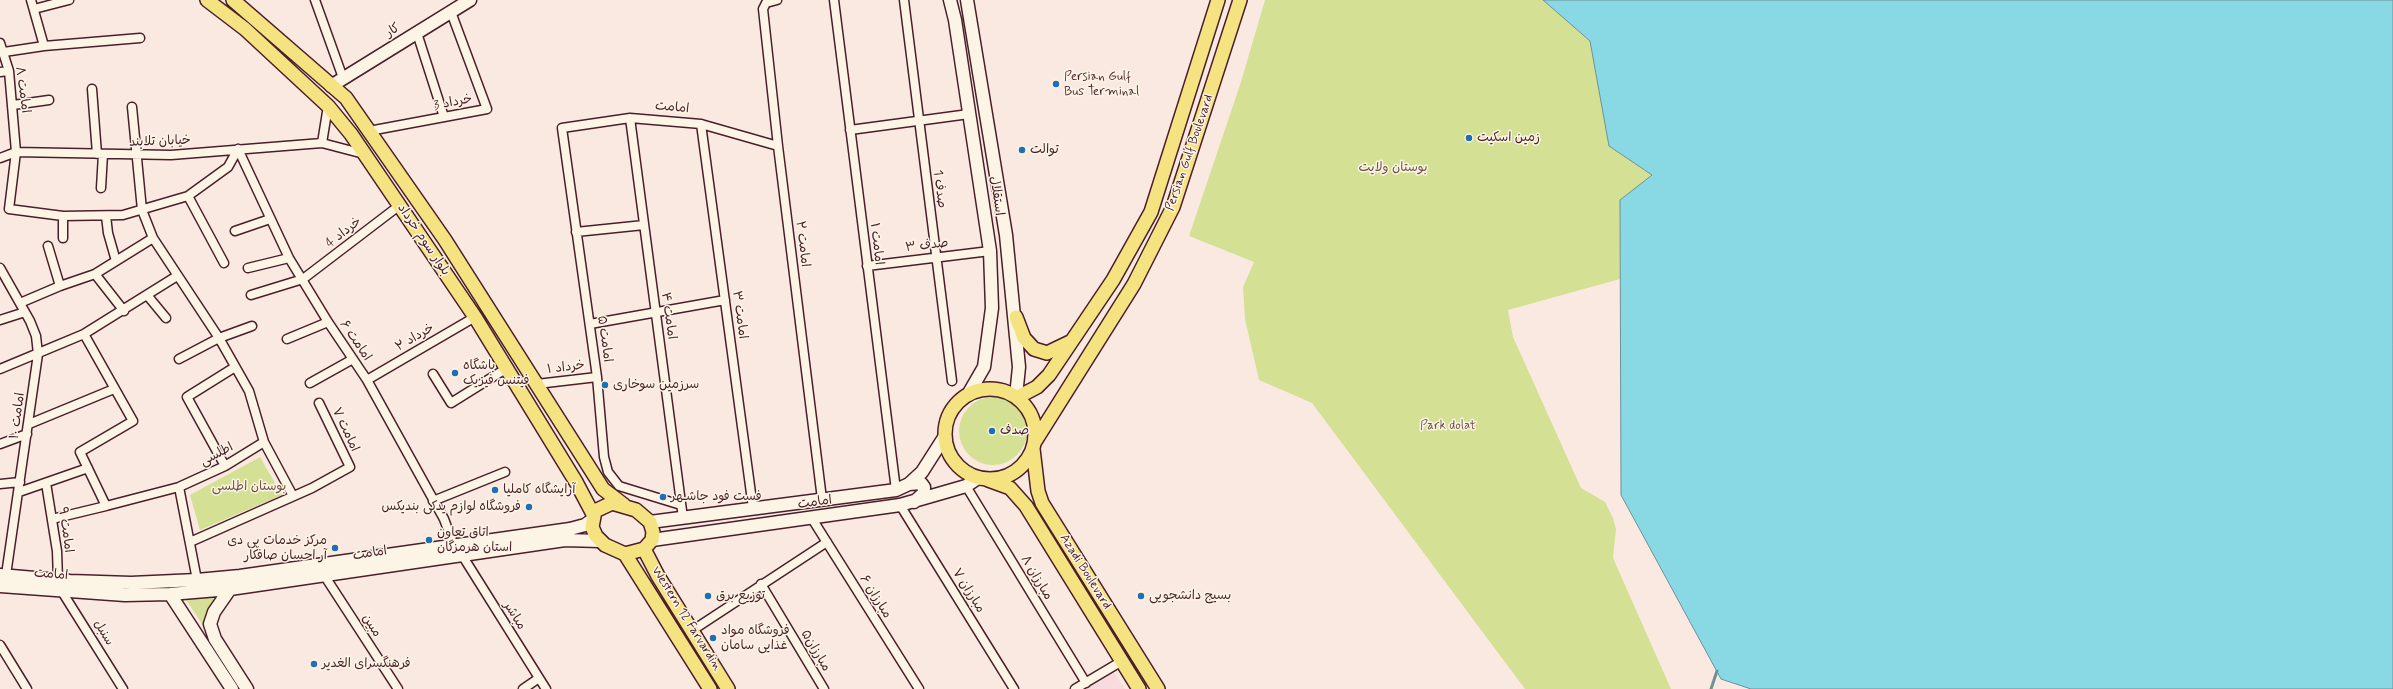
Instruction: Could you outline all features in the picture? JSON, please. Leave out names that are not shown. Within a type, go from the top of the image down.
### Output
[{"type":"main road","name":"بلوار سوم خرداد","points":[[207,0],[244,29],[328,106],[364,154],[475,317],[576,482],[593,518]]},
{"type":"main road","name":"بلوار سوم خرداد","points":[[233,0],[346,98],[445,240],[603,489],[624,505]]},
{"type":"main road","name":"Persian Gulf Boulevard","points":[[1017,397],[1037,387],[1049,375],[1113,280],[1151,212],[1218,0]]},
{"type":"main road","name":"Persian Gulf Boulevard","points":[[1034,445],[1134,284],[1173,207],[1240,0]]},
{"type":"main road","points":[[1016,317],[1029,345],[1040,352],[1054,350],[1073,340]]},
{"type":"main road","points":[[996,388],[1017,397],[1032,418],[1035,430],[1034,445],[1026,462],[1014,472],[1000,478],[982,478],[968,474],[951,458],[945,436],[948,415],[960,399],[969,393],[981,389],[996,388]]},
{"type":"main road","name":"Azadi Boulevard","points":[[1034,445],[1038,491],[1042,503],[1158,689]]},
{"type":"main road","points":[[576,482],[582,483],[588,480],[591,474],[589,468]]},
{"type":"main road","name":"Azadi Boulevard","points":[[982,478],[1010,488],[1019,495],[1139,689]]},
{"type":"main road","points":[[612,503],[624,505],[636,510],[650,522],[653,532],[648,545],[625,554],[600,541],[592,528],[595,511],[612,503]]},
{"type":"main road","name":"Western 12 Farvardin","points":[[648,545],[658,576],[693,630],[728,689]]},
{"type":"main road","name":"Western 12 Farvardin","points":[[625,554],[710,689]]},
{"type":"main road","points":[[646,586],[644,576],[645,572],[651,572],[658,576]]},
{"type":"street","points":[[31,0],[44,46]]},
{"type":"street","points":[[34,9],[69,0]]},
{"type":"street","points":[[315,0],[343,78]]},
{"type":"street","name":"کار","points":[[331,86],[470,0]]},
{"type":"street","name":"امامت ۲","points":[[777,0],[766,3],[763,9],[778,146],[822,500]]},
{"type":"street","name":"امامت ۱","points":[[834,0],[896,490]]},
{"type":"street","name":"صدف 1","points":[[904,0],[952,381]]},
{"type":"street","name":"استقلال","points":[[950,0],[955,20],[990,251],[992,308],[984,367],[969,393]]},
{"type":"street","name":"استقلال","points":[[967,0],[1006,235],[1016,317],[1019,367],[1017,397]]},
{"type":"street","name":"خرداد 3","points":[[369,131],[486,109],[451,12]]},
{"type":"street","points":[[417,33],[444,117]]},
{"type":"street","points":[[4,52],[44,46],[140,38]]},
{"type":"street","name":"امامت ۸","points":[[0,43],[9,70],[16,152],[9,209]]},
{"type":"street","points":[[0,72],[9,70]]},
{"type":"street","points":[[92,89],[100,154],[101,188]]},
{"type":"street","points":[[13,105],[49,100]]},
{"type":"street","points":[[322,143],[328,106]]},
{"type":"street","points":[[132,107],[135,156],[142,210],[153,238],[219,338],[249,391],[264,442],[293,496],[190,542]]},
{"type":"street","points":[[850,130],[969,114]]},
{"type":"street","name":"امامت","points":[[562,128],[630,118],[701,124],[778,146]]},
{"type":"street","name":"امامت ۴","points":[[630,118],[682,511]]},
{"type":"street","name":"امامت ۳","points":[[701,124],[753,508]]},
{"type":"street","name":"امامت ۵","points":[[562,128],[597,377],[604,457],[608,472],[619,486],[682,511]]},
{"type":"street","name":"خیابان تلابند","points":[[0,158],[16,152],[135,156],[170,155],[322,143],[364,154]]},
{"type":"street","points":[[0,211],[9,209],[63,216],[123,215],[188,196],[228,167],[238,149]]},
{"type":"street","name":"امامت ۶","points":[[238,149],[289,258],[328,322],[367,380],[444,519],[458,551]]},
{"type":"street","points":[[188,196],[224,264]]},
{"type":"street","name":"خرداد 4","points":[[303,279],[400,205]]},
{"type":"street","points":[[63,216],[63,238]]},
{"type":"street","points":[[106,216],[108,233],[116,261]]},
{"type":"street","points":[[235,231],[270,219]]},
{"type":"street","points":[[576,232],[644,225]]},
{"type":"street","points":[[20,303],[60,286],[95,274],[153,238]]},
{"type":"street","points":[[48,246],[60,286]]},
{"type":"street","name":"صدف ۳","points":[[867,266],[990,251]]},
{"type":"street","points":[[248,268],[289,258]]},
{"type":"street","name":"امامت ۱۰","points":[[0,268],[4,282],[20,303],[36,336],[38,354],[20,482],[2,579]]},
{"type":"street","points":[[95,274],[124,311]]},
{"type":"street","points":[[0,369],[84,334],[124,311],[177,276]]},
{"type":"street","points":[[251,295],[303,279]]},
{"type":"street","points":[[147,295],[166,318]]},
{"type":"street","points":[[590,324],[725,300]]},
{"type":"street","points":[[0,320],[25,312]]},
{"type":"street","name":"خرداد ۲","points":[[367,380],[475,317]]},
{"type":"street","points":[[287,339],[328,322]]},
{"type":"street","points":[[179,359],[219,338],[252,326]]},
{"type":"street","points":[[84,334],[133,421],[80,452],[106,506]]},
{"type":"street","points":[[310,383],[353,359]]},
{"type":"street","points":[[225,466],[187,397],[235,367]]},
{"type":"street","points":[[433,374],[451,403],[507,368]]},
{"type":"street","name":"خرداد ۱","points":[[537,384],[597,377]]},
{"type":"street","points":[[29,424],[114,389]]},
{"type":"street","name":"امامت ۷","points":[[293,496],[350,467],[319,403]]},
{"type":"street","points":[[0,444],[27,434]]},
{"type":"street","name":"امامت","points":[[650,522],[682,511],[753,508],[896,490],[909,484],[922,472],[945,436]]},
{"type":"street","name":"اطلسی","points":[[52,519],[179,487],[225,466],[264,442]]},
{"type":"street","points":[[18,492],[88,468]]},
{"type":"street","points":[[433,501],[505,472]]},
{"type":"street","name":"امامت","points":[[648,545],[811,517],[900,505],[966,486],[982,478]]},
{"type":"street","points":[[0,484],[20,482]]},
{"type":"street","name":"امامت ۹","points":[[46,482],[57,551],[60,585]]},
{"type":"street","points":[[909,484],[921,483],[924,487],[924,493],[913,502]]},
{"type":"street","name":"مبارزان ۸","points":[[966,486],[1086,683]]},
{"type":"street","points":[[179,487],[197,580]]},
{"type":"street","name":"مبارزان ۷","points":[[900,505],[1014,689]]},
{"type":"street","name":"مبارزان ۶","points":[[811,517],[919,689]]},
{"type":"street","name":"امامت","points":[[2,579],[60,585],[125,595],[170,594],[230,589],[324,575],[458,551],[570,529],[585,525],[593,518]]},
{"type":"street","name":"امامت","points":[[60,585],[197,580],[565,540],[600,541]]},
{"type":"street","points":[[693,630],[826,542]]},
{"type":"street","name":"مباشر","points":[[458,551],[546,689]]},
{"type":"street","name":"مبین","points":[[324,575],[398,689]]},
{"type":"street","name":"مبارزان۵","points":[[761,584],[824,689]]},
{"type":"street","name":"سنبل","points":[[60,585],[123,689]]},
{"type":"street","points":[[230,589],[214,612],[210,624],[215,639],[247,689]]},
{"type":"street","points":[[170,594],[232,689]]},
{"type":"street","points":[[0,646],[27,689]]},
{"type":"street","points":[[1075,689],[1122,661]]},
{"type":"street","points":[[523,689],[539,678]]},
{"type":"shaded area","points":[[1112,670],[1125,689],[1083,689]]},
{"type":"green space","name":"بوستان ولایت","points":[[1265,0],[1543,0],[1590,41],[1609,146],[1652,175],[1620,200],[1620,279],[1508,310],[1513,337],[1581,488],[1605,502],[1613,518],[1616,529],[1613,558],[1671,689],[1525,689],[1312,403],[1259,380],[1245,319],[1243,287],[1254,262],[1189,236],[1241,82]]},
{"type":"green space","points":[[986,397],[1000,397],[1012,402],[1022,412],[1027,424],[1027,438],[1022,450],[1012,460],[1000,465],[986,465],[974,460],[964,450],[959,438],[959,424],[964,412],[974,402]]},
{"type":"green space","name":"بوستان اطلسی","points":[[260,457],[282,495],[200,530],[190,495]]},
{"type":"green space","points":[[216,595],[209,610],[204,627],[185,598]]},
{"type":"water","points":[[1543,0],[2393,0],[2393,689],[1751,689],[1721,679],[1621,495],[1620,200],[1652,175],[1609,146],[1590,41]]},
{"type":"waterway","points":[[1711,689],[1717,671]]},
{"type":"place","name":"Persian Gulf Bus Terminal","points":[[1056,84]]},
{"type":"place","name":"زمین اسکیت","points":[[1469,138]]},
{"type":"place","name":"توالت","points":[[1022,150]]},
{"type":"place","name":"باشگاه فیتنس فیزیک","points":[[455,373]]},
{"type":"place","name":"سرزمین سوخاری","points":[[605,385]]},
{"type":"place","name":"صدف","points":[[992,431]]},
{"type":"place","name":"آرایشگاه کاملیا","points":[[495,490]]},
{"type":"place","name":"فست فود جاشـهر","points":[[663,497]]},
{"type":"place","name":"فروشگاه لوازم یدکی بندیکس","points":[[529,507]]},
{"type":"place","name":"اتاق تعاون استان هرمزگان","points":[[429,540]]},
{"type":"place","name":"مرکز خدمات پی دی آر احسان صافکار","points":[[335,548]]},
{"type":"place","name":"توزیع برق","points":[[708,596]]},
{"type":"place","name":"بسیج دانشجویی","points":[[1141,596]]},
{"type":"place","name":"فروشگاه مواد غذایی سامان","points":[[713,638]]},
{"type":"place","name":"فرهنگسرای الغدیر","points":[[314,664]]},
{"type":"park label","name":"Park dolat","points":[[1448,426]]}]
